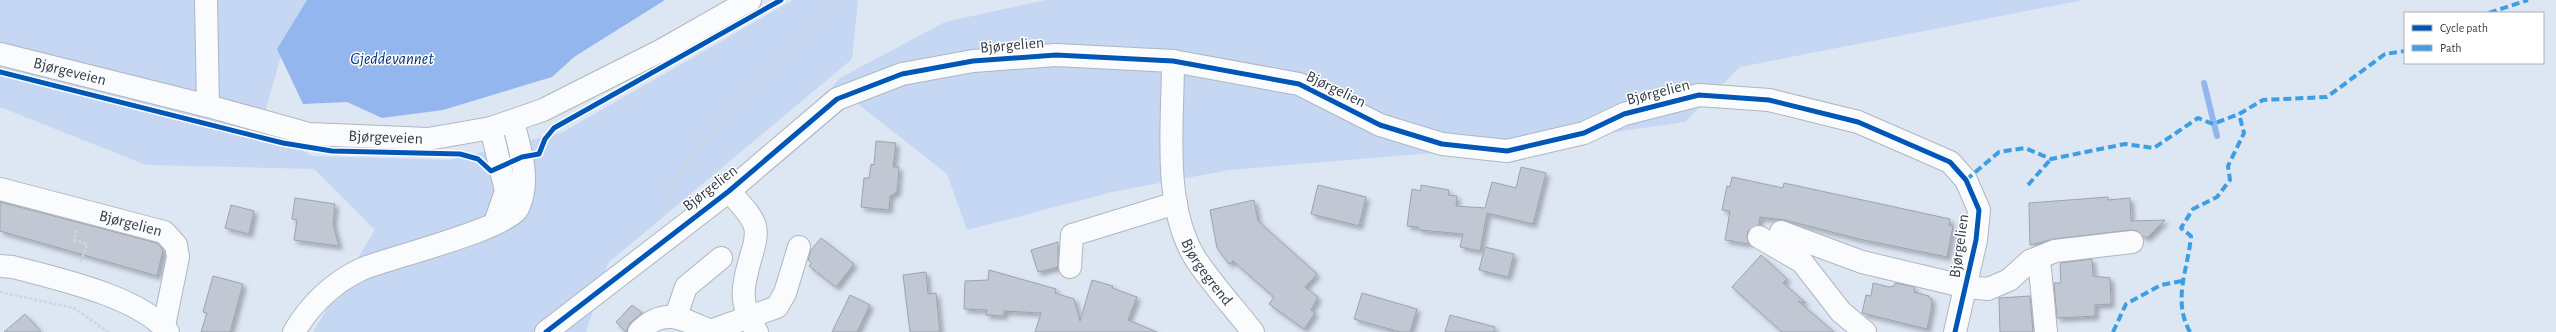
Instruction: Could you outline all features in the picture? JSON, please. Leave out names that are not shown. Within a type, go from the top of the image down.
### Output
[{"type":"street","points":[[206,0],[208,106]]},
{"type":"street","name":"Bjørgeveien","points":[[0,54],[208,106],[309,134],[428,139],[491,128],[513,122],[543,110],[662,50],[750,0]]},
{"type":"street","name":"Bjørgelien","points":[[546,332],[729,191],[837,99],[902,74],[973,61],[1056,55],[1173,62],[1299,84],[1380,125],[1442,144],[1507,151],[1584,133],[1624,114],[1698,95],[1769,100],[1858,122],[1950,162],[1966,180],[1979,210],[1976,240],[1956,332]]},
{"type":"street","name":"Bjørgegrend","points":[[1173,62],[1173,184],[1179,220],[1195,257],[1253,332]]},
{"type":"street","points":[[294,332],[307,310],[329,289],[361,270],[421,251],[495,224],[518,210],[525,189],[522,157],[513,122]]},
{"type":"street","points":[[491,128],[506,191],[495,224]]},
{"type":"street","name":"Bjørgelien","points":[[0,189],[164,232],[176,245],[178,257],[166,329],[136,308],[107,295],[13,267],[0,266]]},
{"type":"street","points":[[729,191],[747,212],[754,225],[755,242],[742,289],[744,305],[752,326]]},
{"type":"street","points":[[1070,267],[1072,235],[1176,203]]},
{"type":"street","points":[[1781,232],[1862,262],[1967,287]]},
{"type":"street","points":[[1759,237],[1802,262],[1841,312],[1865,332]]},
{"type":"street","name":"Bjørgelien","points":[[1967,287],[1988,289],[2009,280],[2030,261],[2055,251],[2132,242]]},
{"type":"street","points":[[639,332],[646,325],[664,316],[676,316],[707,331],[752,326],[777,307],[785,293],[799,247]]},
{"type":"street","points":[[676,316],[686,287],[721,258]]},
{"type":"street","points":[[2030,261],[2040,269],[2046,332]]},
{"type":"path","points":[[671,235],[664,217],[669,190],[691,156],[757,83],[806,35],[835,0]]},
{"type":"path","points":[[77,231],[74,240],[86,244],[83,254]]},
{"type":"path","points":[[0,292],[74,308],[108,332]]},
{"type":"shaded area","points":[[0,0],[307,0],[277,49],[281,56],[260,129],[313,156],[450,160],[563,132],[793,0],[858,0],[852,59],[608,263],[586,332],[313,332],[375,230],[314,169],[146,165],[0,107]]},
{"type":"shaded area","points":[[1046,0],[2083,0],[1740,67],[1685,122],[1517,146],[1229,170],[1112,192],[967,230],[947,174],[854,101],[767,174],[777,152],[840,78],[945,22]]},
{"type":"water","name":"Gjeddevannet","points":[[307,0],[665,0],[574,57],[552,77],[443,110],[382,118],[347,102],[303,104],[277,49]]},
{"type":"building","points":[[876,141],[896,143],[893,167],[899,167],[897,192],[890,196],[889,210],[861,207],[864,178],[869,178],[871,164],[874,165]]},
{"type":"building","points":[[1521,167],[1546,173],[1533,224],[1487,213],[1480,251],[1460,247],[1463,234],[1420,230],[1418,227],[1407,226],[1412,189],[1421,191],[1421,185],[1449,190],[1448,195],[1457,196],[1456,206],[1485,208],[1492,182],[1516,188]]},
{"type":"building","points":[[1732,177],[1783,188],[1784,183],[1950,219],[1949,225],[1953,226],[1947,257],[1859,239],[1785,220],[1760,217],[1759,225],[1748,231],[1747,237],[1749,244],[1725,240],[1730,211],[1722,210],[1727,186],[1730,187]]},
{"type":"building","points":[[1318,185],[1366,197],[1359,226],[1311,214]]},
{"type":"building","points":[[2108,197],[2108,200],[2130,198],[2131,221],[2165,220],[2148,237],[2143,237],[2137,231],[2131,230],[2054,239],[2030,245],[2029,203]]},
{"type":"building","points":[[295,198],[335,204],[333,224],[339,246],[294,240],[297,220],[292,219]]},
{"type":"building","points":[[1254,200],[1258,221],[1317,274],[1305,287],[1318,297],[1311,310],[1315,313],[1304,329],[1269,304],[1274,297],[1233,261],[1229,264],[1217,248],[1210,210]]},
{"type":"building","points":[[0,202],[157,243],[163,250],[157,276],[0,231]]},
{"type":"building","points":[[231,205],[254,211],[249,234],[225,228]]},
{"type":"building","points":[[821,238],[854,264],[836,287],[809,266],[812,263],[808,260],[811,250]]},
{"type":"building","points":[[1058,242],[1058,267],[1038,272],[1031,250]]},
{"type":"building","points":[[1485,247],[1514,254],[1508,277],[1479,270]]},
{"type":"building","points":[[1761,255],[1787,279],[1783,283],[1806,303],[1798,301],[1834,332],[1782,332],[1732,287]]},
{"type":"building","points":[[2092,259],[2093,276],[2110,278],[2111,304],[2095,305],[2095,316],[2057,318],[2054,283],[2061,283],[2060,263]]},
{"type":"building","points":[[989,270],[1056,289],[1055,293],[1074,299],[1080,321],[1092,280],[1113,286],[1112,288],[1137,297],[1128,320],[1157,332],[1035,332],[1041,313],[1004,311],[1004,316],[986,315],[987,310],[964,309],[965,281],[988,280]]},
{"type":"building","points":[[926,272],[928,294],[936,293],[940,332],[910,332],[903,275]]},
{"type":"building","points":[[213,276],[243,284],[230,332],[201,332],[207,313],[203,312]]},
{"type":"building","points":[[1873,283],[1889,287],[1894,286],[1895,283],[1915,287],[1914,292],[1929,296],[1929,298],[1932,299],[1927,329],[1862,313],[1866,295],[1871,296]]},
{"type":"building","points":[[1362,293],[1417,309],[1410,332],[1400,332],[1354,319]]},
{"type":"building","points":[[850,295],[870,305],[857,332],[832,332]]},
{"type":"building","points":[[2030,296],[2033,332],[2000,332],[1999,298]]},
{"type":"building","points":[[632,305],[642,313],[630,323],[626,332],[616,322]]},
{"type":"building","points":[[25,314],[41,332],[4,332]]},
{"type":"building","points":[[1450,315],[1495,327],[1494,332],[1445,332]]},
{"type":"waterway","points":[[2204,83],[2217,136]]},
{"type":"marked path","points":[[2492,12],[2528,0]]},
{"type":"marked path","points":[[1966,180],[1999,152],[2025,148],[2051,159],[2125,144],[2154,148],[2198,118],[2213,124],[2239,114],[2263,100],[2327,97],[2385,54],[2404,51]]},
{"type":"marked path","points":[[2190,332],[2182,308],[2182,297],[2191,236],[2181,228],[2193,209],[2217,197],[2230,180],[2228,166],[2244,133],[2239,114]]},
{"type":"marked path","points":[[2028,185],[2051,159]]},
{"type":"marked path","points":[[2113,332],[2126,304],[2161,285],[2182,281]]},
{"type":"cycle path","points":[[0,72],[283,143],[332,151],[460,154],[478,159],[491,171],[522,157],[539,154],[545,139],[554,128],[781,0]]},
{"type":"cycle path","points":[[546,332],[729,191],[837,99],[902,74],[973,61],[1056,55],[1173,61],[1299,84],[1380,125],[1442,144],[1507,151],[1584,133],[1624,114],[1699,95],[1769,100],[1858,122],[1950,162],[1966,180],[1979,210],[1976,240],[1955,332]]}]
